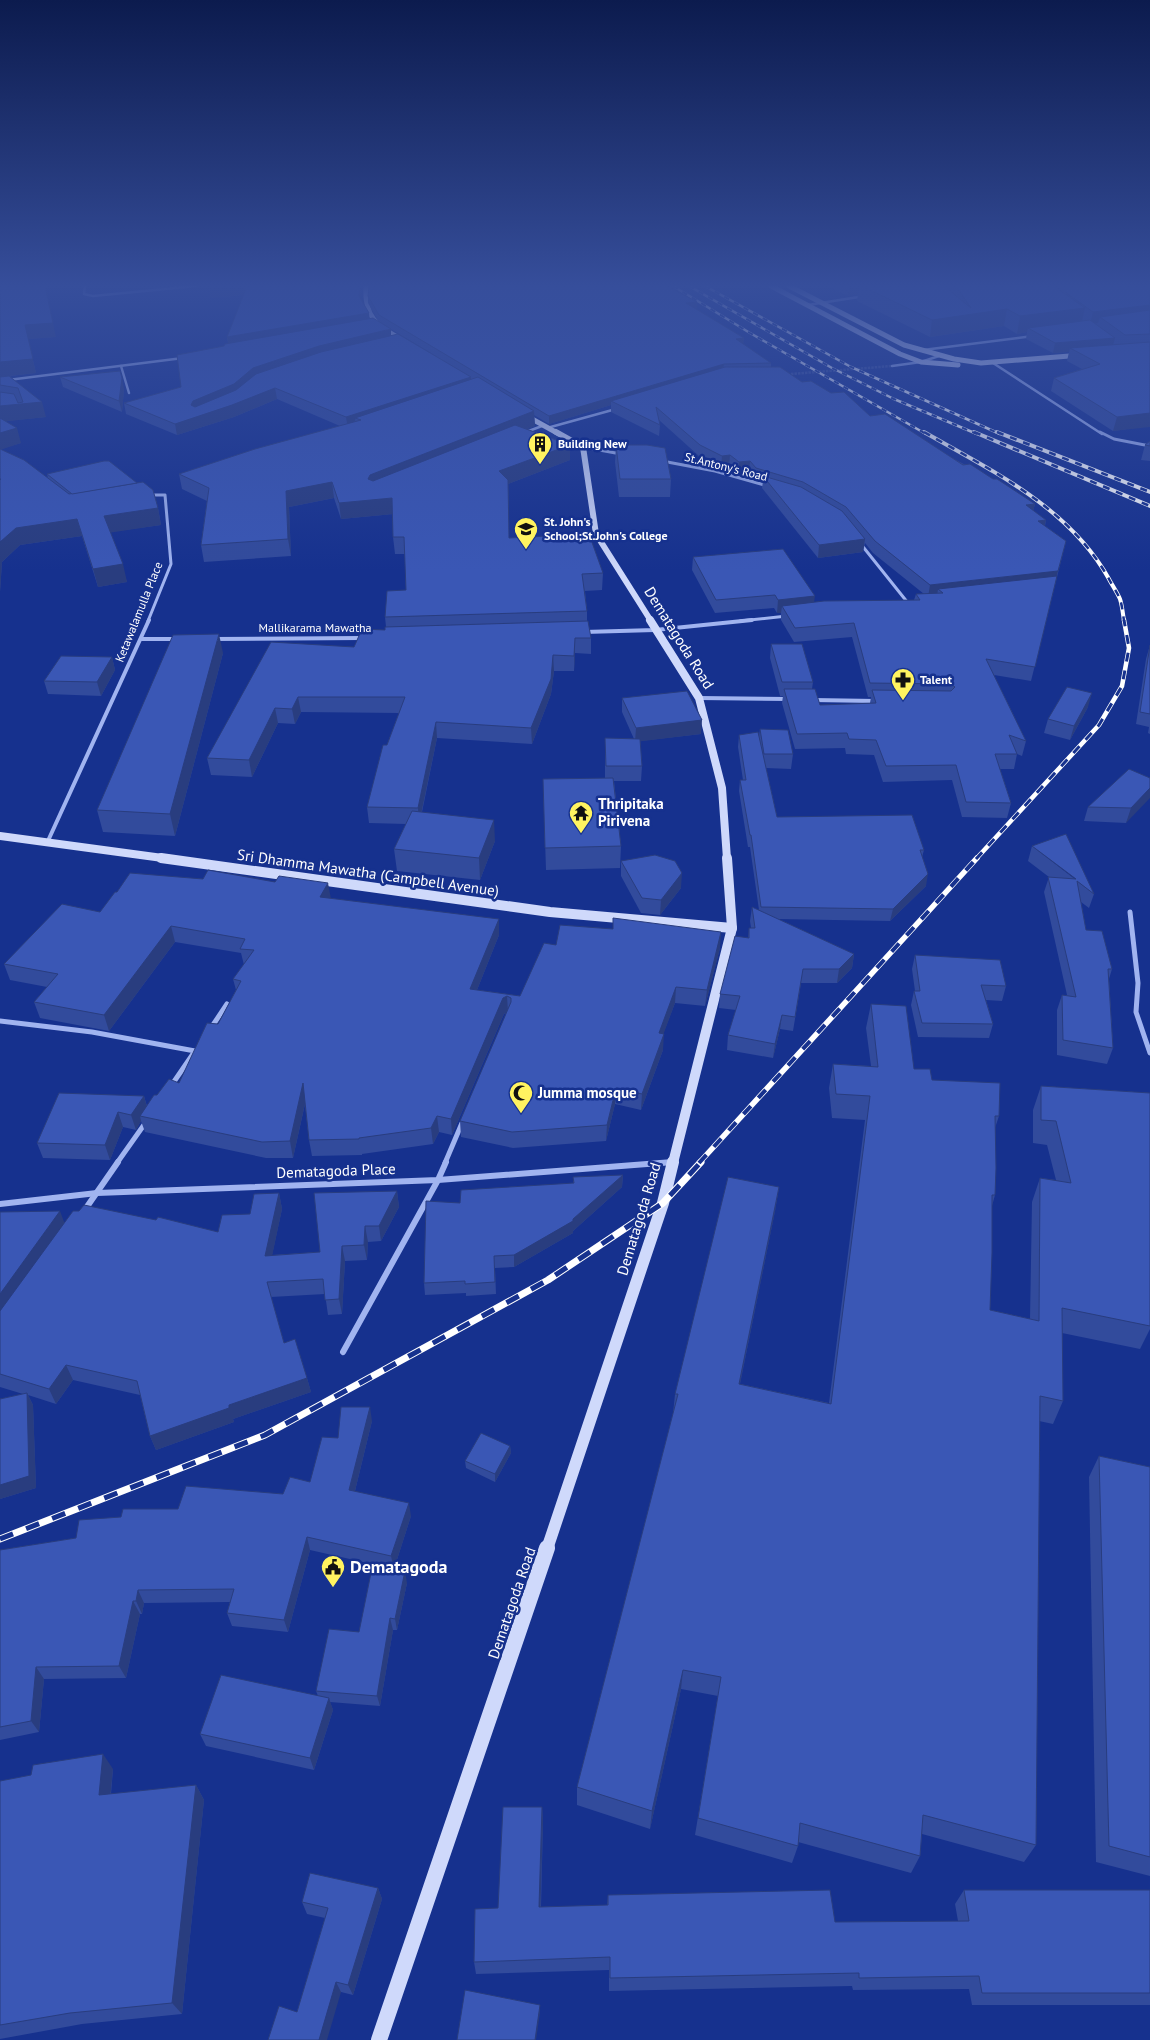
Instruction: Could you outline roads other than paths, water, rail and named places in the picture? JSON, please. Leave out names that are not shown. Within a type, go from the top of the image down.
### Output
[{"type":"main road","points":[[519,412],[583,447]]},
{"type":"main road","name":"Dematagoda Road","points":[[379,2040],[489,1721],[660,1212],[732,928],[722,788],[699,698],[596,534],[583,447]]},
{"type":"main road","name":"Sri Dhamma Mawatha (Campbell Avenue)","points":[[0,836],[550,912],[732,928]]},
{"type":"street","points":[[126,381],[129,393]]},
{"type":"street","points":[[1021,381],[1099,432],[1114,439],[1150,446]]},
{"type":"street","points":[[524,433],[617,408]]},
{"type":"street","points":[[583,447],[630,456]]},
{"type":"street","name":"St.Antony's Road","points":[[659,461],[715,471],[772,487]]},
{"type":"street","name":"Ketawalamulla Place","points":[[47,843],[141,639],[171,564],[166,495],[146,496]]},
{"type":"street","points":[[855,536],[908,603]]},
{"type":"street","points":[[898,604],[917,602]]},
{"type":"street","points":[[578,632],[655,630],[791,616]]},
{"type":"street","name":"Mallikarama Mawatha","points":[[209,639],[365,638]]},
{"type":"street","points":[[141,639],[180,639]]},
{"type":"street","points":[[699,698],[799,699]]},
{"type":"street","points":[[809,700],[878,701]]},
{"type":"street","points":[[1130,912],[1138,983],[1136,1012],[1150,1053]]},
{"type":"street","points":[[206,1035],[227,1004]]},
{"type":"street","points":[[0,1021],[92,1032],[195,1051]]},
{"type":"street","points":[[168,1090],[200,1043]]},
{"type":"street","points":[[80,1216],[151,1114]]},
{"type":"street","points":[[343,1352],[438,1180],[465,1116]]},
{"type":"street","name":"Dematagoda Place","points":[[0,1204],[97,1193],[438,1180],[673,1162]]},
{"type":"railway","points":[[834,381],[926,434]]},
{"type":"railway","points":[[858,381],[894,399],[977,434]]},
{"type":"railway","points":[[883,381],[1000,434]]},
{"type":"railway","points":[[924,432],[976,461],[1027,493],[1073,531],[1092,554],[1116,591],[1121,601],[1124,621]]},
{"type":"railway","points":[[974,432],[1150,506]]},
{"type":"railway","points":[[997,432],[1150,492]]},
{"type":"railway","points":[[976,859],[1099,725],[1122,686],[1129,648],[1124,620]]},
{"type":"railway","points":[[699,1163],[977,858]]},
{"type":"railway","points":[[0,1539],[265,1435],[548,1280],[663,1203],[701,1162]]},
{"type":"place","name":"Building New","points":[[540,465]]},
{"type":"place","name":"St. John's School;St.John's College","points":[[526,550]]},
{"type":"place","name":"Talent","points":[[903,701]]},
{"type":"place","name":"Thripitaka Pirivena","points":[[581,834]]},
{"type":"place","name":"Jumma mosque","points":[[521,1114]]},
{"type":"place","name":"Dematagoda","points":[[333,1588]]}]
